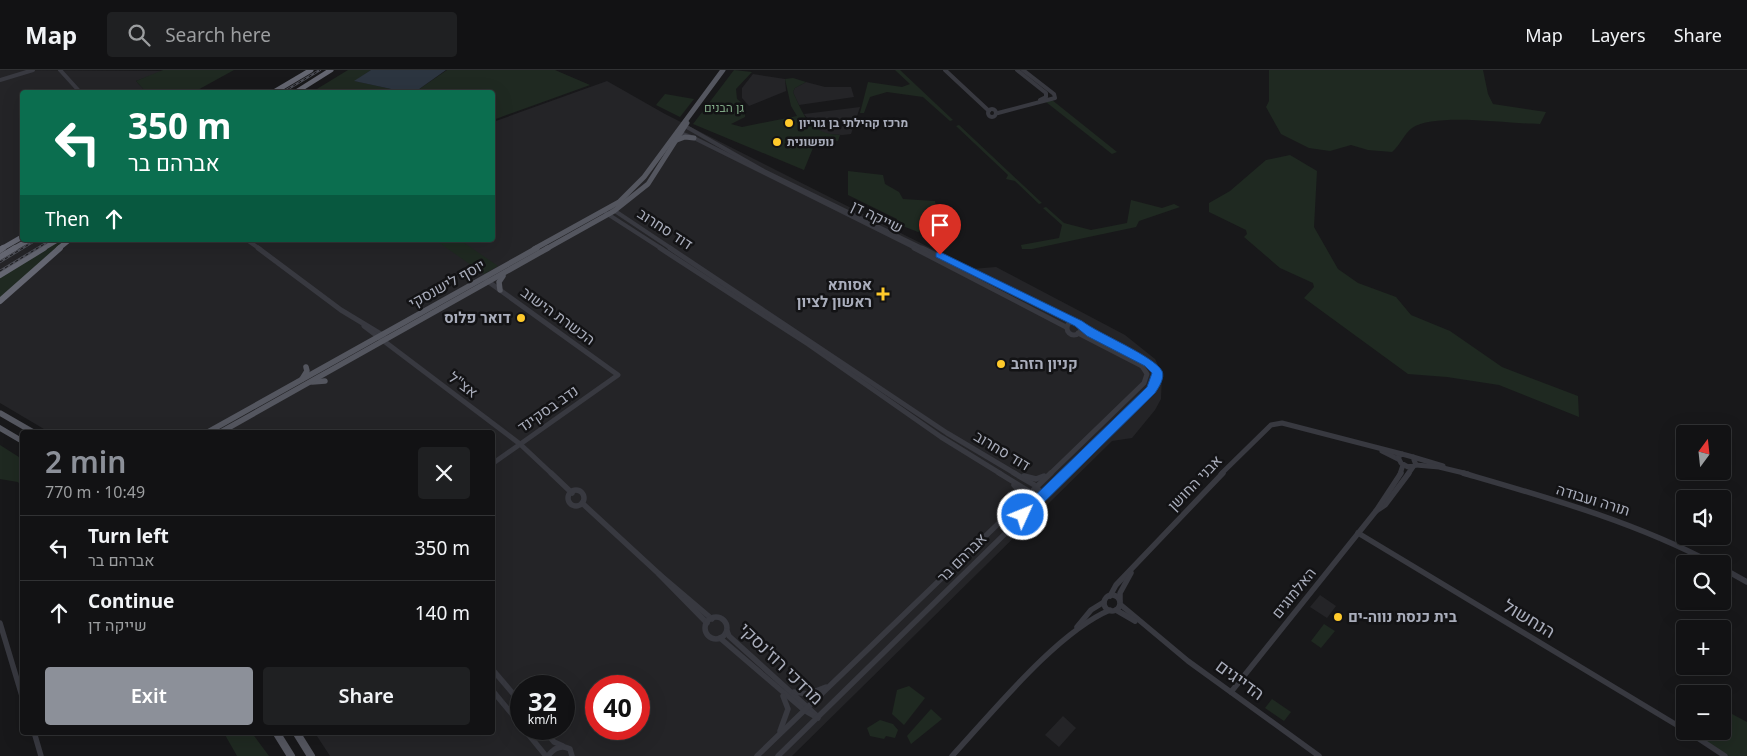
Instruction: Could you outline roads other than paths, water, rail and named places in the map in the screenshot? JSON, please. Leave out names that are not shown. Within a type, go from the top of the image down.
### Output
[{"type":"highway","points":[[277,90],[311,70]]},
{"type":"highway","points":[[299,90],[331,70]]},
{"type":"highway","points":[[0,249],[20,238]]},
{"type":"highway","points":[[0,257],[26,242]]},
{"type":"highway","points":[[0,275],[54,242]]},
{"type":"highway","points":[[0,301],[67,242]]},
{"type":"main road","points":[[680,133],[723,70]]},
{"type":"main road","points":[[680,133],[727,70]]},
{"type":"main road","name":"יוסף לישנסקי","points":[[212,430],[506,273],[606,213],[648,184],[680,133]]},
{"type":"main road","name":"יוסף לישנסקי","points":[[612,209],[638,186],[680,133]]},
{"type":"main road","points":[[676,141],[685,137],[694,138]]},
{"type":"main road","name":"יוסף לישנסקי","points":[[382,338],[480,278],[606,213]]},
{"type":"main road","points":[[500,290],[499,282],[506,273]]},
{"type":"main road","points":[[306,367],[306,375],[303,382],[325,381]]},
{"type":"main road","name":"יוסף לישנסקי","points":[[224,430],[303,382]]},
{"type":"main road","points":[[0,413],[30,430]]},
{"type":"main road","points":[[0,428],[20,440]]},
{"type":"main road","points":[[278,735],[291,756]]},
{"type":"main road","points":[[298,735],[311,756]]},
{"type":"main road","points":[[282,740],[286,756]]},
{"type":"street","points":[[0,79],[28,70]]},
{"type":"street","points":[[0,79],[33,70]]},
{"type":"street","points":[[60,70],[78,90]]},
{"type":"street","points":[[945,70],[994,111]]},
{"type":"street","points":[[949,70],[994,111]]},
{"type":"street","points":[[994,111],[1046,97],[1046,93],[1017,70]]},
{"type":"street","points":[[994,111],[1054,98],[1054,94],[1023,70]]},
{"type":"street","name":"שייקה דן","points":[[685,126],[703,138],[764,171],[1082,327]]},
{"type":"street","points":[[680,133],[703,138]]},
{"type":"street","name":"שייקה דן","points":[[680,133],[694,138],[957,269],[1066,327],[1069,332],[1078,333]]},
{"type":"street","name":"דוד סחרוב","points":[[612,209],[947,432],[1036,486],[1043,496]]},
{"type":"street","name":"דוד סחרוב","points":[[606,213],[808,344],[950,442],[1030,492],[1043,496]]},
{"type":"street","name":"אצ\"ל","points":[[250,242],[382,338],[391,347],[520,444]]},
{"type":"street","name":"הכשרת הישוב","points":[[480,278],[489,282],[618,375]]},
{"type":"street","points":[[1066,327],[1073,322]]},
{"type":"street","points":[[1078,333],[1082,331],[1082,327]]},
{"type":"street","name":"אברהם בר","points":[[778,756],[1152,390],[1157,378],[1156,371],[1148,364],[1082,327]]},
{"type":"street","name":"אברהם בר","points":[[757,756],[1144,383],[1147,377],[1146,371],[1139,364],[1078,333]]},
{"type":"street","name":"נדב בסקינד","points":[[495,462],[618,375]]},
{"type":"street","name":"אבני החושן","points":[[1104,602],[1110,596],[1115,586],[1260,434],[1276,424],[1296,425],[1368,445],[1400,457]]},
{"type":"street","points":[[936,441],[950,442]]},
{"type":"street","points":[[520,444],[572,492]]},
{"type":"street","points":[[511,451],[526,449]]},
{"type":"street","points":[[1400,457],[1403,465]]},
{"type":"street","name":"תורה ועבודה","points":[[1400,457],[1413,457],[1634,525],[1676,543],[1698,555]]},
{"type":"street","points":[[1413,457],[1414,466]]},
{"type":"street","name":"תורה ועבודה","points":[[1403,465],[1460,473]]},
{"type":"street","name":"האלמוגים","points":[[1230,692],[1376,511],[1401,474],[1403,465]]},
{"type":"street","points":[[1001,466],[1032,479],[1040,478],[1051,472]]},
{"type":"street","name":"האלמוגים","points":[[1376,511],[1385,505],[1414,466]]},
{"type":"street","points":[[1004,476],[1020,492],[1014,507]]},
{"type":"street","points":[[580,491],[585,494],[586,498],[582,503],[573,506],[568,503],[568,497],[572,492],[580,491]]},
{"type":"street","points":[[582,503],[709,621]]},
{"type":"street","name":"הנחשול","points":[[1358,533],[1676,725]]},
{"type":"street","name":"אבני החושן","points":[[1117,607],[1122,587],[1136,564]]},
{"type":"street","points":[[1731,573],[1747,582]]},
{"type":"street","name":"הדייגים","points":[[1110,596],[1117,607],[1319,756]]},
{"type":"street","points":[[952,756],[1092,610],[1104,602],[1117,607]]},
{"type":"street","points":[[1065,640],[1089,620],[1117,607]]},
{"type":"street","points":[[721,618],[726,622],[727,631],[720,638],[712,638],[706,634],[709,621],[721,618]]},
{"type":"street","points":[[0,623],[20,689]]},
{"type":"street","name":"מרדכי רוז'נסקי","points":[[727,631],[729,636],[788,689],[806,708]]},
{"type":"street","name":"מרדכי רוז'נסקי","points":[[720,638],[777,687],[818,718]]},
{"type":"street","points":[[495,673],[510,690]]},
{"type":"street","points":[[788,689],[808,694],[830,684]]},
{"type":"street","points":[[777,687],[788,702],[789,708],[787,720],[777,737]]},
{"type":"street","points":[[495,694],[510,712]]},
{"type":"street","points":[[35,735],[41,756]]},
{"type":"street","points":[[533,740],[547,756],[555,748],[563,746]]},
{"type":"street","points":[[552,740],[570,749],[572,756]]},
{"type":"street","name":"הנחשול","points":[[1700,740],[1725,756]]},
{"type":"water","points":[[371,70],[446,70],[418,90],[396,90],[354,81]]},
{"type":"railway","points":[[286,90],[320,70]]},
{"type":"railway","points":[[0,262],[33,242]]},
{"type":"railway","points":[[0,271],[48,242]]},
{"type":"place","name":"מרכז קהילתי בן גוריון","points":[[789,123]]},
{"type":"place","name":"נופשונית","points":[[777,142]]},
{"type":"place","name":"אסותא ראשון לציון","points":[[883,294]]},
{"type":"place","name":"דואר פלוס","points":[[521,318]]},
{"type":"place","name":"קניון הזהב","points":[[1001,364]]},
{"type":"place","name":"בית כנסת נווה-ים","points":[[1338,617]]},
{"type":"park label","name":"גן הבנים","points":[[724,108]]}]
